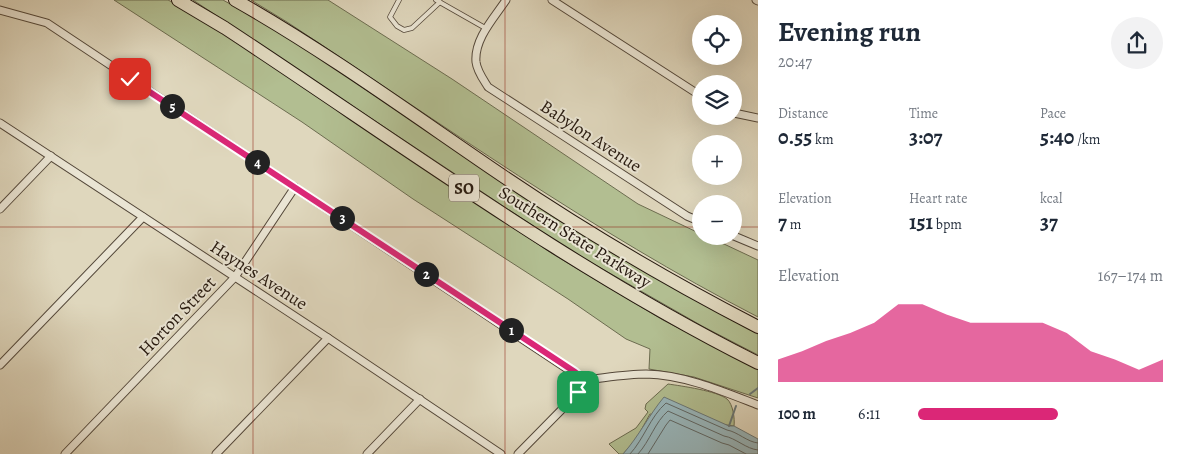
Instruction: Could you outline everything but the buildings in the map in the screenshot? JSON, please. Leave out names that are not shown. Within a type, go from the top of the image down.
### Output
[{"type":"highway","name":"Southern State Parkway","points":[[178,0],[225,28],[555,248],[648,304],[758,362]]},
{"type":"highway","name":"Southern State Parkway","points":[[235,0],[314,49],[571,220],[684,288],[758,327]]},
{"type":"street","points":[[487,29],[506,0]]},
{"type":"street","points":[[552,0],[692,90]]},
{"type":"street","points":[[0,10],[47,23],[575,372],[584,380],[646,374],[675,378],[703,384],[758,405]]},
{"type":"street","name":"Babylon Avenue","points":[[487,29],[482,36],[477,50],[476,64],[488,87],[692,218]]},
{"type":"street","points":[[742,115],[758,118]]},
{"type":"street","name":"Haynes Avenue","points":[[0,123],[501,454]]},
{"type":"street","points":[[0,209],[51,156]]},
{"type":"street","name":"Horton Street","points":[[64,454],[235,277],[295,187]]},
{"type":"street","points":[[0,364],[143,217]]},
{"type":"street","points":[[742,239],[758,246]]},
{"type":"street","points":[[216,454],[328,338]]},
{"type":"street","points":[[518,454],[578,392],[584,380]]},
{"type":"street","points":[[366,454],[420,399]]},
{"type":"lane","points":[[399,0],[390,16],[397,26],[404,30],[412,28],[438,1],[487,29]]},
{"type":"green space","points":[[114,0],[168,0],[223,32],[394,149],[556,256],[663,320],[758,369],[758,398],[694,377],[649,369],[650,349],[626,339],[568,299],[413,199],[302,122]]},
{"type":"green space","points":[[193,0],[223,0],[299,44],[450,147],[697,301],[758,334],[758,355],[702,326],[571,251]]},
{"type":"green space","points":[[251,0],[328,0],[452,79],[638,204],[692,230],[692,245],[726,245],[758,260],[758,317],[697,284],[577,213]]},
{"type":"green space","points":[[668,384],[708,391],[727,399],[731,404],[734,426],[650,414],[635,441],[623,454],[619,454],[609,444],[636,428],[648,412],[645,409],[646,404]]},
{"type":"water","points":[[664,397],[729,426],[734,426],[758,439],[758,454],[623,454]]},
{"type":"waterway","points":[[750,394],[758,388]]},
{"type":"waterway","points":[[729,426],[736,406]]},
{"type":"route","points":[[130,79],[575,372],[584,380],[578,392]]}]
